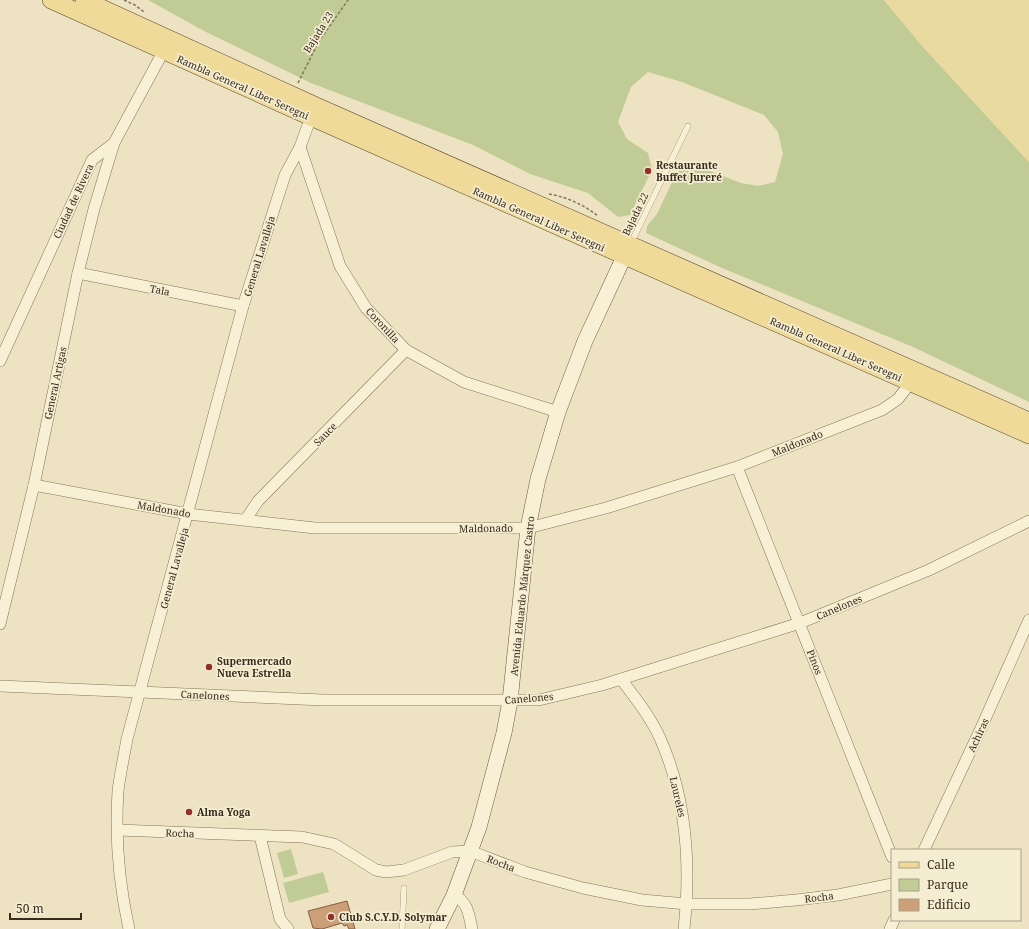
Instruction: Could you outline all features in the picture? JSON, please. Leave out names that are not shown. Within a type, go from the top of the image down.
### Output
[{"type":"main road","name":"Rambla General Liber Seregni","points":[[84,0],[1029,435]]},
{"type":"main road","name":"Rambla General Liber Seregni","points":[[48,1],[311,118],[1029,421]]},
{"type":"street","name":"Ciudad de Rivera","points":[[0,361],[92,160],[114,143],[163,52]]},
{"type":"street","name":"General Lavalleja","points":[[129,929],[123,902],[118,830],[118,791],[126,739],[141,692],[243,306],[285,175],[300,147],[311,118]]},
{"type":"street","name":"General Artigas","points":[[0,624],[34,485],[78,273],[94,209],[114,143]]},
{"type":"street","name":"Coronilla","points":[[300,147],[340,266],[366,308],[406,350],[464,382],[558,412]]},
{"type":"street","name":"Avenida Eduardo Márquez Castro","points":[[437,929],[454,895],[479,827],[502,741],[510,701],[528,528],[538,479],[558,412],[585,341],[627,251]]},
{"type":"street","name":"Tala","points":[[78,273],[243,306]]},
{"type":"street","name":"Sauce","points":[[246,519],[258,501],[406,350]]},
{"type":"street","name":"Maldonado","points":[[34,485],[188,514],[246,519],[315,528],[528,528],[606,508],[737,468],[882,410],[898,399],[911,382]]},
{"type":"street","name":"Pinos","points":[[737,468],[891,854]]},
{"type":"street","name":"Canelones","points":[[0,686],[323,700],[539,700],[621,680],[800,623],[928,570],[1028,523]]},
{"type":"street","name":"Achiras","points":[[924,849],[982,726],[1029,620]]},
{"type":"street","name":"Laureles","points":[[621,680],[646,711],[660,737],[670,763],[684,831],[687,858],[687,904],[684,929]]},
{"type":"street","name":"Rocha","points":[[118,830],[260,836],[302,836],[334,844],[376,870],[386,872],[404,870],[452,852],[470,851],[526,872],[583,888],[642,900],[687,904],[750,904],[796,900],[838,895],[891,884]]},
{"type":"street","points":[[260,836],[280,919],[288,929]]},
{"type":"street","points":[[454,895],[462,899],[472,929]]},
{"type":"lane","name":"Bajada 22","points":[[627,251],[688,126]]},
{"type":"lane","points":[[402,929],[404,888]]},
{"type":"path","name":"Bajada 23","points":[[292,95],[319,41],[348,0]]},
{"type":"green space","points":[[148,0],[884,0],[924,48],[1029,162],[1029,402],[913,347],[722,268],[646,233],[647,226],[657,214],[676,174],[687,162],[741,183],[758,186],[775,182],[783,154],[778,132],[764,115],[682,82],[648,72],[631,87],[618,122],[627,139],[648,153],[652,170],[630,215],[618,217],[588,193],[530,174],[473,145],[311,83],[204,31]]},
{"type":"green space","points":[[291,849],[298,874],[284,878],[277,853]]},
{"type":"green space","points":[[323,872],[329,892],[289,903],[283,883]]},
{"type":"sand","points":[[884,0],[1029,0],[1029,162],[924,48]]},
{"type":"building","name":"Club S.C.Y.D. Solymar","points":[[347,901],[355,929],[349,929],[347,925],[344,926],[342,923],[322,929],[313,928],[308,911]]},
{"type":"place","name":"Restaurante Buffet Jureré","points":[[648,171]]},
{"type":"place","name":"Supermercado Nueva Estrella","points":[[209,667]]},
{"type":"place","name":"Alma Yoga","points":[[189,812]]},
{"type":"place","name":"Club S.C.Y.D. Solymar","points":[[331,917]]}]
